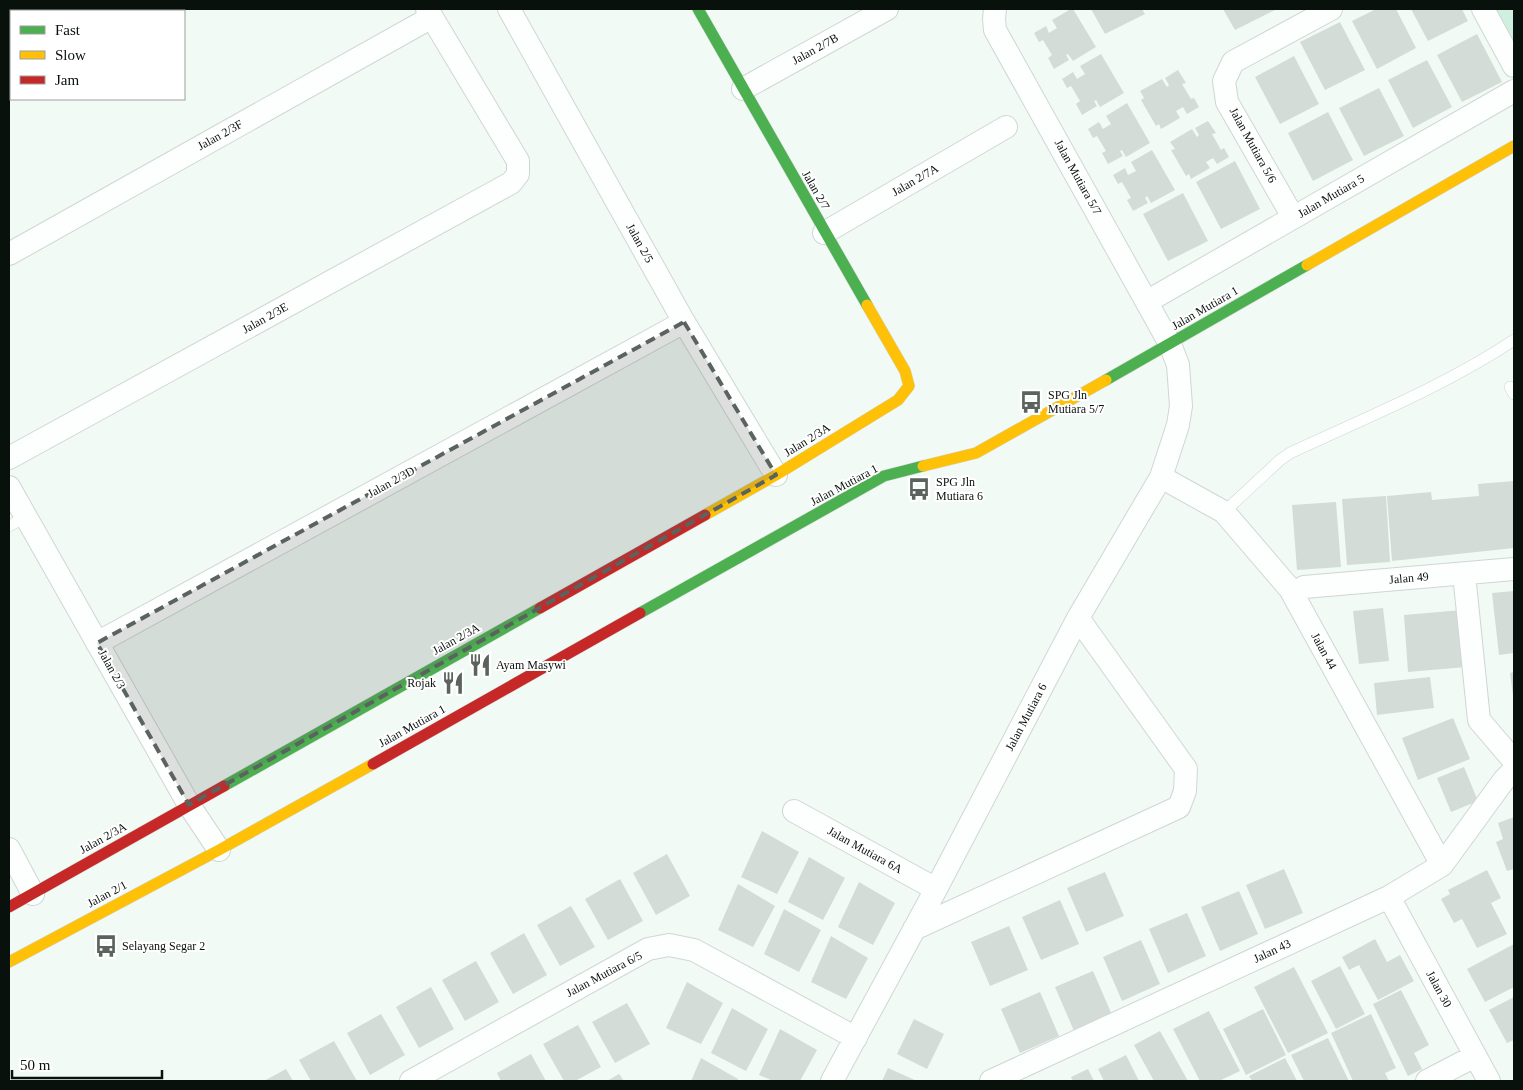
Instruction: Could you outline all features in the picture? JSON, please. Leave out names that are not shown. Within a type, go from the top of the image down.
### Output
[{"type":"street","name":"Jalan 2/5","points":[[508,9],[684,322],[776,475]]},
{"type":"street","name":"Jalan 2/7","points":[[698,9],[824,233],[905,371],[909,386]]},
{"type":"street","name":"Jalan 2/7B","points":[[743,89],[887,9]]},
{"type":"street","name":"Jalan Mutiara 5/7","points":[[995,9],[995,30],[1148,301],[1170,344]]},
{"type":"street","name":"Jalan Mutiara 5/6","points":[[1294,217],[1227,102],[1224,81],[1234,62],[1331,9]]},
{"type":"street","points":[[1483,9],[1514,66]]},
{"type":"street","name":"Jalan 2/3E","points":[[9,458],[510,183],[518,174],[518,161],[429,13]]},
{"type":"street","name":"Jalan 2/3F","points":[[9,254],[429,13]]},
{"type":"street","name":"Jalan Mutiara 5","points":[[1148,301],[1514,91]]},
{"type":"street","name":"Jalan 2/7A","points":[[824,233],[1006,127]]},
{"type":"street","name":"Jalan Mutiara 1","points":[[219,850],[884,476],[976,453],[1514,146]]},
{"type":"street","name":"Jalan 2/3D","points":[[97,643],[684,322]]},
{"type":"street","name":"Jalan Mutiara 6","points":[[832,1081],[936,889],[1078,618],[1161,477],[1178,425],[1180,406],[1178,365],[1170,344]]},
{"type":"street","name":"Jalan 2/3A","points":[[9,907],[776,475],[898,400],[909,386]]},
{"type":"street","name":"Jalan 44","points":[[1161,477],[1224,512],[1290,589],[1442,866]]},
{"type":"street","name":"Jalan 2/3","points":[[9,487],[17,522],[97,643],[189,806],[219,850]]},
{"type":"street","name":"Jalan 49","points":[[1304,587],[1514,569]]},
{"type":"street","points":[[1464,574],[1479,720],[1514,761]]},
{"type":"street","points":[[914,929],[1178,807],[1185,791],[1186,769],[1078,618]]},
{"type":"street","name":"Jalan 43","points":[[991,1081],[1389,897],[1442,866],[1504,780],[1514,770]]},
{"type":"street","name":"Jalan Mutiara 6A","points":[[794,812],[936,889]]},
{"type":"street","points":[[9,850],[33,894]]},
{"type":"street","name":"Jalan 2/1","points":[[9,962],[219,850]]},
{"type":"street","name":"Jalan 30","points":[[1389,897],[1489,1081]]},
{"type":"street","name":"Jalan Mutiara 6/5","points":[[411,1081],[648,949],[669,945],[694,950],[856,1038]]},
{"type":"street","points":[[1428,1081],[1475,1056]]},
{"type":"lane","points":[[1224,512],[1280,460],[1290,454],[1410,397],[1474,364],[1514,340]]},
{"type":"highlighted area","points":[[684,322],[776,475],[189,805],[97,643]]},
{"type":"green space","points":[[1494,9],[1514,9],[1514,44]]},
{"type":"building","points":[[1073,9],[1096,47],[1073,61],[1068,54],[1066,55],[1069,60],[1054,69],[1048,58],[1052,55],[1043,40],[1039,42],[1034,33],[1046,26],[1049,33],[1057,28],[1052,20]]},
{"type":"building","points":[[1091,9],[1142,9],[1145,14],[1105,34]]},
{"type":"building","points":[[1223,9],[1277,9],[1235,30]]},
{"type":"building","points":[[1376,9],[1396,9],[1416,48],[1377,69],[1352,21]]},
{"type":"building","points":[[1411,9],[1462,9],[1468,21],[1428,41]]},
{"type":"building","points":[[1340,22],[1365,70],[1325,90],[1300,42]]},
{"type":"building","points":[[1477,34],[1502,82],[1462,102],[1437,55]]},
{"type":"building","points":[[1101,54],[1124,93],[1100,107],[1096,100],[1094,101],[1097,106],[1082,115],[1076,104],[1080,101],[1071,86],[1067,88],[1062,79],[1073,72],[1077,79],[1085,74],[1080,66]]},
{"type":"building","points":[[1294,56],[1319,104],[1280,124],[1255,77]]},
{"type":"building","points":[[1427,60],[1452,107],[1413,128],[1388,80]]},
{"type":"building","points":[[1178,70],[1186,83],[1182,84],[1191,99],[1194,98],[1199,107],[1187,114],[1183,107],[1176,111],[1180,118],[1161,129],[1159,124],[1156,126],[1141,100],[1144,98],[1140,91],[1162,79],[1167,87],[1169,85],[1165,78]]},
{"type":"building","points":[[1379,88],[1404,136],[1364,156],[1339,108]]},
{"type":"building","points":[[1127,103],[1150,143],[1126,157],[1122,150],[1120,151],[1123,156],[1108,164],[1102,153],[1106,151],[1097,136],[1093,138],[1088,129],[1099,122],[1103,129],[1111,124],[1106,116]]},
{"type":"building","points":[[1328,112],[1353,160],[1313,181],[1288,133]]},
{"type":"building","points":[[1208,121],[1216,133],[1212,134],[1221,150],[1224,148],[1229,157],[1217,164],[1213,158],[1206,162],[1210,168],[1191,179],[1189,174],[1186,176],[1171,150],[1175,149],[1170,142],[1192,129],[1197,137],[1199,135],[1195,128]]},
{"type":"building","points":[[1152,150],[1175,190],[1151,203],[1147,196],[1145,198],[1148,203],[1133,211],[1127,200],[1131,198],[1122,182],[1118,184],[1113,175],[1125,168],[1128,175],[1136,171],[1131,162]]},
{"type":"building","points":[[1235,161],[1260,209],[1221,229],[1196,182]]},
{"type":"building","points":[[1183,193],[1208,241],[1168,261],[1143,214]]},
{"type":"building","points":[[1514,481],[1514,548],[1392,561],[1387,496],[1431,492],[1432,500],[1479,496],[1478,484]]},
{"type":"building","points":[[1386,496],[1390,562],[1347,565],[1342,499]]},
{"type":"building","points":[[1336,502],[1341,567],[1297,570],[1292,505]]},
{"type":"building","points":[[1514,591],[1514,653],[1499,655],[1492,593]]},
{"type":"building","points":[[1383,608],[1389,661],[1359,664],[1353,611]]},
{"type":"building","points":[[1462,610],[1466,667],[1408,672],[1404,615]]},
{"type":"building","points":[[1514,672],[1514,695],[1513,695],[1510,673]]},
{"type":"building","points":[[1430,677],[1434,708],[1377,715],[1374,683]]},
{"type":"building","points":[[1453,718],[1470,759],[1418,780],[1402,738]]},
{"type":"building","points":[[1464,767],[1478,801],[1451,812],[1437,778]]},
{"type":"building","points":[[1514,817],[1514,869],[1507,871],[1496,842],[1503,839],[1498,823]]},
{"type":"building","points":[[762,831],[799,852],[777,894],[741,877]]},
{"type":"building","points":[[667,854],[690,896],[656,915],[633,873]]},
{"type":"building","points":[[809,857],[845,878],[823,920],[788,902]]},
{"type":"building","points":[[1284,869],[1303,913],[1265,929],[1246,885]]},
{"type":"building","points":[[1487,870],[1501,898],[1491,903],[1507,934],[1477,948],[1462,919],[1454,923],[1441,899],[1450,894],[1448,890]]},
{"type":"building","points":[[1105,872],[1124,916],[1086,932],[1067,888]]},
{"type":"building","points":[[620,879],[643,921],[608,940],[585,899]]},
{"type":"building","points":[[859,882],[895,903],[873,945],[838,927]]},
{"type":"building","points":[[738,884],[775,906],[753,947],[718,930]]},
{"type":"building","points":[[1239,891],[1258,934],[1220,951],[1201,907]]},
{"type":"building","points":[[1060,900],[1079,944],[1041,960],[1022,917]]},
{"type":"building","points":[[571,906],[595,947],[560,966],[537,925]]},
{"type":"building","points":[[784,909],[821,930],[799,972],[764,954]]},
{"type":"building","points":[[1187,913],[1206,956],[1168,973],[1149,929]]},
{"type":"building","points":[[1009,926],[1028,970],[990,986],[971,942]]},
{"type":"building","points":[[524,933],[547,975],[513,994],[490,953]]},
{"type":"building","points":[[831,936],[868,958],[846,999],[811,982]]},
{"type":"building","points":[[1375,939],[1387,962],[1400,955],[1414,981],[1378,1000],[1359,965],[1349,970],[1342,957]]},
{"type":"building","points":[[1141,940],[1160,984],[1122,1001],[1103,957]]},
{"type":"building","points":[[1514,944],[1514,987],[1485,1002],[1467,969]]},
{"type":"building","points":[[476,961],[499,1002],[465,1021],[442,980]]},
{"type":"building","points":[[1340,966],[1365,1014],[1336,1029],[1311,981]]},
{"type":"building","points":[[1294,967],[1328,1033],[1288,1053],[1254,987]]},
{"type":"building","points":[[1093,971],[1112,1015],[1074,1031],[1055,987]]},
{"type":"building","points":[[687,982],[723,1003],[701,1044],[666,1028]]},
{"type":"building","points":[[431,987],[454,1029],[419,1048],[396,1007]]},
{"type":"building","points":[[1401,990],[1429,1045],[1414,1053],[1422,1069],[1408,1076],[1373,1004]]},
{"type":"building","points":[[1040,992],[1059,1036],[1020,1053],[1001,1009]]},
{"type":"building","points":[[1514,997],[1514,1040],[1507,1043],[1489,1010]]},
{"type":"building","points":[[627,1003],[650,1044],[615,1063],[592,1022]]},
{"type":"building","points":[[732,1008],[768,1029],[746,1071],[711,1053]]},
{"type":"building","points":[[1263,1009],[1286,1055],[1246,1075],[1223,1029]]},
{"type":"building","points":[[1209,1011],[1240,1071],[1219,1081],[1200,1081],[1173,1029]]},
{"type":"building","points":[[381,1014],[405,1055],[370,1075],[347,1033]]},
{"type":"building","points":[[1371,1014],[1396,1068],[1385,1073],[1389,1081],[1353,1081],[1331,1033]]},
{"type":"building","points":[[914,1019],[944,1034],[927,1069],[897,1054]]},
{"type":"building","points":[[578,1025],[601,1067],[575,1081],[564,1081],[543,1044]]},
{"type":"building","points":[[780,1029],[817,1050],[800,1081],[773,1081],[759,1075]]},
{"type":"building","points":[[1160,1031],[1188,1081],[1154,1081],[1134,1045]]},
{"type":"building","points":[[1328,1038],[1349,1081],[1304,1081],[1291,1055]]},
{"type":"building","points":[[334,1041],[357,1081],[311,1081],[299,1060]]},
{"type":"building","points":[[531,1054],[546,1081],[501,1081],[497,1073]]},
{"type":"building","points":[[1126,1055],[1139,1081],[1104,1081],[1098,1069]]},
{"type":"building","points":[[701,1058],[738,1079],[737,1081],[691,1081]]},
{"type":"building","points":[[1285,1058],[1297,1081],[1252,1081],[1249,1076]]},
{"type":"building","points":[[888,1068],[917,1081],[882,1081]]},
{"type":"building","points":[[286,1069],[293,1081],[264,1081]]},
{"type":"building","points":[[1088,1069],[1094,1081],[1073,1081],[1071,1077]]},
{"type":"building","points":[[619,1074],[624,1081],[607,1081]]},
{"type":"traffic: fast","points":[[698,9],[867,305]]},
{"type":"traffic: fast","points":[[1106,380],[1307,265]]},
{"type":"traffic: fast","points":[[640,613],[884,476],[923,466]]},
{"type":"traffic: fast","points":[[224,786],[540,608]]},
{"type":"traffic: slow","points":[[1307,265],[1514,146]]},
{"type":"traffic: slow","points":[[705,515],[776,475],[898,400],[909,386],[905,371],[867,305]]},
{"type":"traffic: slow","points":[[923,466],[976,453],[1106,380]]},
{"type":"traffic: slow","points":[[9,962],[219,850],[373,764]]},
{"type":"traffic: jam","points":[[540,608],[705,515]]},
{"type":"traffic: jam","points":[[373,764],[640,613]]},
{"type":"traffic: jam","points":[[9,907],[224,786]]},
{"type":"place","name":"SPG Jln Mutiara 5/7","points":[[1031,402]]},
{"type":"place","name":"SPG Jln Mutiara 6","points":[[919,489]]},
{"type":"place","name":"Ayam Masywi","points":[[480,665]]},
{"type":"place","name":"Rojak","points":[[453,683]]},
{"type":"place","name":"Selayang Segar 2","points":[[106,946]]}]
